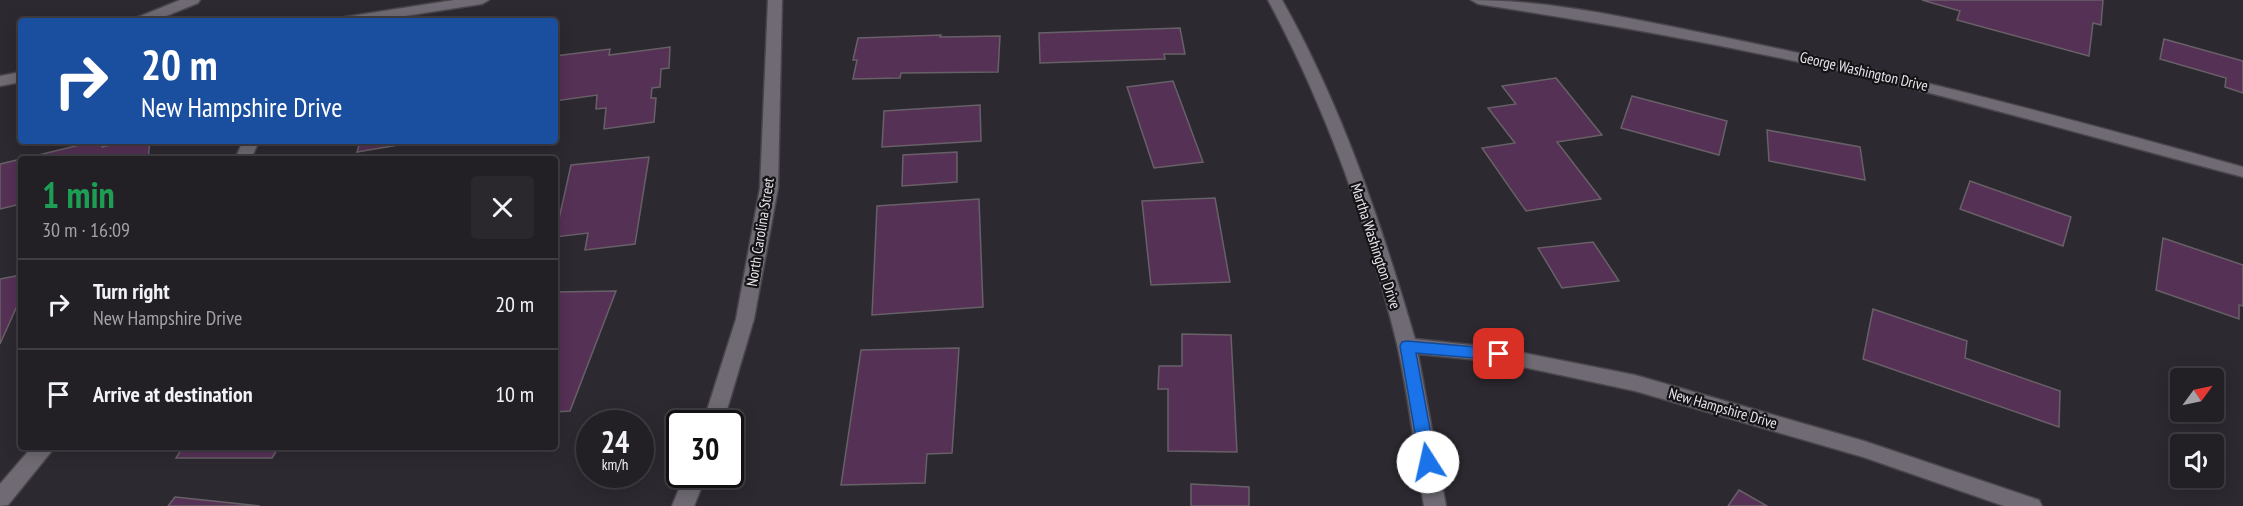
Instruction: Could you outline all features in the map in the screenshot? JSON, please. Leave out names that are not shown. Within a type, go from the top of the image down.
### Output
[{"type":"street","points":[[148,18],[193,0]]},
{"type":"street","points":[[365,18],[482,0]]},
{"type":"street","name":"North Carolina Street","points":[[717,410],[745,319],[769,189],[775,0]]},
{"type":"street","name":"Martha Washington Drive","points":[[1275,0],[1296,38],[1337,132],[1369,215],[1407,346],[1435,506]]},
{"type":"street","name":"George Washington Drive","points":[[1478,0],[1646,25],[1791,54],[1968,96],[2243,172]]},
{"type":"street","points":[[0,81],[18,78]]},
{"type":"street","name":"New Hampshire Drive","points":[[1407,346],[1499,354],[1635,383],[1864,449],[2031,506]]},
{"type":"street","points":[[0,499],[42,450]]},
{"type":"street","points":[[683,506],[690,488]]},
{"type":"building","points":[[1922,0],[2103,0],[2101,25],[2093,23],[2089,56],[1957,20],[1960,11]]},
{"type":"building","points":[[1180,28],[1185,54],[1164,54],[1165,59],[1040,63],[1039,33]]},
{"type":"building","points":[[941,35],[940,37],[1000,36],[998,72],[901,73],[900,78],[853,79],[857,60],[853,60],[858,38]]},
{"type":"building","points":[[2164,39],[2243,61],[2243,93],[2225,87],[2226,78],[2160,59]]},
{"type":"building","points":[[670,47],[669,68],[661,69],[660,87],[652,88],[651,98],[656,98],[654,122],[604,129],[606,108],[596,109],[597,95],[558,101],[558,56],[610,49],[609,55]]},
{"type":"building","points":[[1556,78],[1602,135],[1557,142],[1601,199],[1526,211],[1482,148],[1515,143],[1488,108],[1516,104],[1502,86]]},
{"type":"building","points":[[1173,81],[1203,162],[1154,168],[1127,87]]},
{"type":"building","points":[[1632,96],[1727,121],[1719,155],[1621,128]]},
{"type":"building","points":[[980,105],[981,141],[882,147],[884,111]]},
{"type":"building","points":[[1767,130],[1860,147],[1865,180],[1769,161]]},
{"type":"building","points":[[84,144],[102,144],[102,147],[115,144],[150,144],[148,156],[34,156]]},
{"type":"building","points":[[359,144],[404,144],[357,152]]},
{"type":"building","points":[[957,152],[957,182],[902,186],[903,155]]},
{"type":"building","points":[[649,157],[635,244],[585,250],[588,233],[558,237],[558,224],[571,165]]},
{"type":"building","points":[[18,160],[18,205],[0,209],[0,164]]},
{"type":"building","points":[[1970,181],[2071,217],[2063,246],[1960,209]]},
{"type":"building","points":[[1215,198],[1230,282],[1151,285],[1142,201]]},
{"type":"building","points":[[979,199],[983,307],[872,315],[877,206]]},
{"type":"building","points":[[2163,238],[2243,265],[2243,306],[2239,305],[2239,319],[2156,290]]},
{"type":"building","points":[[1593,242],[1619,281],[1562,288],[1538,248]]},
{"type":"building","points":[[18,276],[18,304],[0,344],[0,279]]},
{"type":"building","points":[[616,291],[570,411],[558,412],[558,292]]},
{"type":"building","points":[[1873,309],[1967,341],[1965,358],[2060,391],[2059,427],[1863,359]]},
{"type":"building","points":[[1182,334],[1231,335],[1237,452],[1168,451],[1168,389],[1158,389],[1159,366],[1182,366]]},
{"type":"building","points":[[959,348],[952,453],[927,454],[925,483],[841,485],[861,350]]},
{"type":"building","points":[[181,450],[277,450],[272,458],[176,458]]},
{"type":"building","points":[[1191,484],[1249,487],[1249,506],[1191,506]]},
{"type":"building","points":[[1739,490],[1767,506],[1728,506]]},
{"type":"building","points":[[175,497],[260,506],[168,506]]},
{"type":"route","points":[[1428,462],[1407,346],[1499,354]]}]
